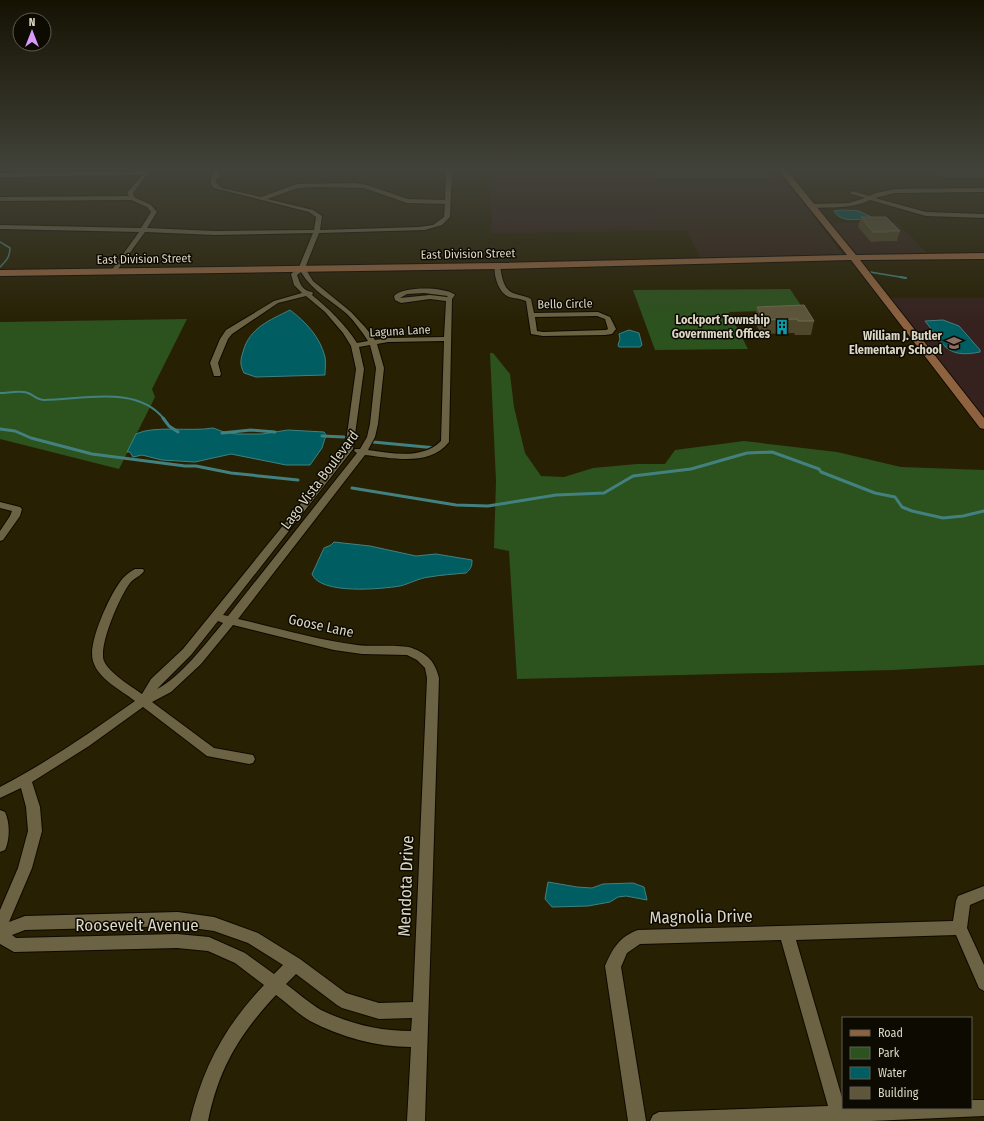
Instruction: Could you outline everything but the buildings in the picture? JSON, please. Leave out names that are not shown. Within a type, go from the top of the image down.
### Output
[{"type":"street","points":[[114,271],[150,219]]},
{"type":"street","points":[[299,286],[294,274],[302,268],[319,219]]},
{"type":"street","points":[[0,227],[85,230],[175,230],[215,233],[409,230],[437,226],[446,219]]},
{"type":"street","points":[[822,219],[984,426]]},
{"type":"street","name":"East Division Street","points":[[0,273],[498,266],[853,257],[984,256]]},
{"type":"street","points":[[498,266],[501,287],[504,292],[529,300],[532,315]]},
{"type":"street","name":"Lago Vista Boulevard","points":[[0,793],[25,780],[85,743],[143,700],[167,689],[197,661],[230,621],[362,451],[371,437],[379,385],[380,368],[372,342],[363,328],[349,313],[320,291],[308,278],[302,268]]},
{"type":"street","points":[[216,374],[214,363],[224,338],[229,332],[276,302],[308,278]]},
{"type":"street","points":[[299,286],[320,291]]},
{"type":"street","name":"Lago Vista Boulevard","points":[[143,700],[156,682],[187,652],[349,449],[360,369],[355,346],[337,321],[299,286]]},
{"type":"street","points":[[349,449],[394,455],[419,455],[431,453],[441,449],[445,442],[447,339],[449,299],[452,295],[449,292],[442,291],[406,292],[399,293],[397,296],[397,299],[401,301],[430,297],[449,299]]},
{"type":"street","name":"Bello Circle","points":[[598,314],[608,318],[612,329],[609,332],[604,333],[538,333],[534,332],[532,315],[598,314]]},
{"type":"street","name":"Laguna Lane","points":[[355,346],[388,340],[447,339]]},
{"type":"street","points":[[0,505],[17,509],[15,516],[0,538]]},
{"type":"street","points":[[139,571],[125,582],[118,594],[99,643],[98,660],[106,673],[211,752],[249,759]]},
{"type":"street","name":"Goose Lane","points":[[215,616],[334,646],[362,650],[409,651],[421,656]]},
{"type":"street","name":"Mendota Drive","points":[[416,1121],[419,1010],[433,678],[430,666],[421,656]]},
{"type":"street","points":[[0,927],[25,868],[34,831],[33,807],[25,780]]},
{"type":"street","points":[[0,816],[2,824],[0,846]]},
{"type":"street","points":[[984,892],[963,901],[960,928],[984,983]]},
{"type":"street","name":"Roosevelt Avenue","points":[[0,933],[25,923],[178,919],[214,924],[253,938],[295,964],[342,1000],[379,1011],[419,1010]]},
{"type":"street","name":"Magnolia Drive","points":[[637,1121],[614,966],[622,948],[638,937],[960,928]]},
{"type":"street","points":[[787,934],[839,1118]]},
{"type":"street","name":"Roosevelt Avenue","points":[[0,936],[14,945],[177,941],[209,944],[240,958],[315,1015],[359,1033],[390,1039],[418,1039]]},
{"type":"street","points":[[199,1121],[207,1087],[215,1066],[228,1042],[245,1018],[274,984],[295,964]]},
{"type":"street","points":[[972,1109],[984,1108]]},
{"type":"street","points":[[659,1121],[839,1118],[970,1109]]},
{"type":"shaded area","points":[[492,219],[652,219],[656,231],[491,233]]},
{"type":"shaded area","points":[[652,219],[816,219],[843,255],[701,259],[687,231],[656,231]]},
{"type":"shaded area","points":[[896,222],[928,254],[854,255],[828,223]]},
{"type":"shaded area","name":"William J. Butler Elementary School","points":[[889,298],[984,298],[984,417],[948,373]]},
{"type":"green space","points":[[790,289],[804,310],[729,312],[748,349],[655,350],[633,290]]},
{"type":"green space","points":[[187,319],[152,389],[155,397],[119,469],[0,439],[0,322]]},
{"type":"green space","points":[[490,353],[493,353],[510,374],[514,407],[525,453],[541,476],[564,477],[593,468],[637,464],[665,464],[675,450],[744,441],[837,452],[901,467],[984,470],[984,665],[893,670],[517,679],[509,551],[494,548],[496,481]]},
{"type":"water","points":[[290,310],[312,330],[320,343],[325,357],[325,375],[256,377],[244,373],[241,365],[241,358],[250,337],[268,321]]},
{"type":"water","points":[[943,320],[959,326],[980,350],[980,352],[968,354],[959,353],[946,348],[925,321]]},
{"type":"water","points":[[629,330],[639,333],[642,345],[640,347],[619,347],[619,334]]},
{"type":"water","points":[[213,428],[224,432],[237,434],[262,434],[288,430],[324,432],[326,435],[322,448],[310,465],[286,465],[231,454],[195,462],[162,460],[142,455],[133,457],[130,452],[127,452],[136,434],[144,431],[162,429]]},
{"type":"water","points":[[334,542],[370,546],[416,556],[436,554],[472,560],[472,564],[466,573],[425,578],[400,586],[366,589],[339,588],[317,581],[312,574],[324,548]]},
{"type":"water","points":[[548,882],[592,888],[603,884],[633,883],[644,887],[647,900],[626,896],[618,897],[610,902],[588,906],[552,907],[545,899]]},
{"type":"waterway","points":[[0,242],[10,248],[7,259],[0,267]]},
{"type":"waterway","points":[[870,272],[906,278]]},
{"type":"waterway","points":[[0,393],[25,392],[44,400],[108,396],[124,398],[139,401],[153,408],[163,418]]},
{"type":"waterway","points":[[163,418],[169,426],[178,432]]},
{"type":"waterway","points":[[0,429],[15,431],[31,438],[92,454],[185,466],[196,466],[231,473],[298,480]]},
{"type":"waterway","points":[[222,433],[251,430],[275,432]]},
{"type":"waterway","points":[[322,436],[344,437]]},
{"type":"waterway","points":[[373,442],[436,448]]},
{"type":"waterway","points":[[352,488],[456,505],[488,506],[556,495],[604,493],[633,476],[691,469],[747,453],[772,452],[819,469],[821,472],[875,493],[895,497],[902,507],[912,511],[943,518],[963,516],[984,511]]},
{"type":"place","name":"Lockport Township Government Offices","points":[[782,327]]},
{"type":"place","name":"William J. Butler Elementary School","points":[[954,343]]}]
